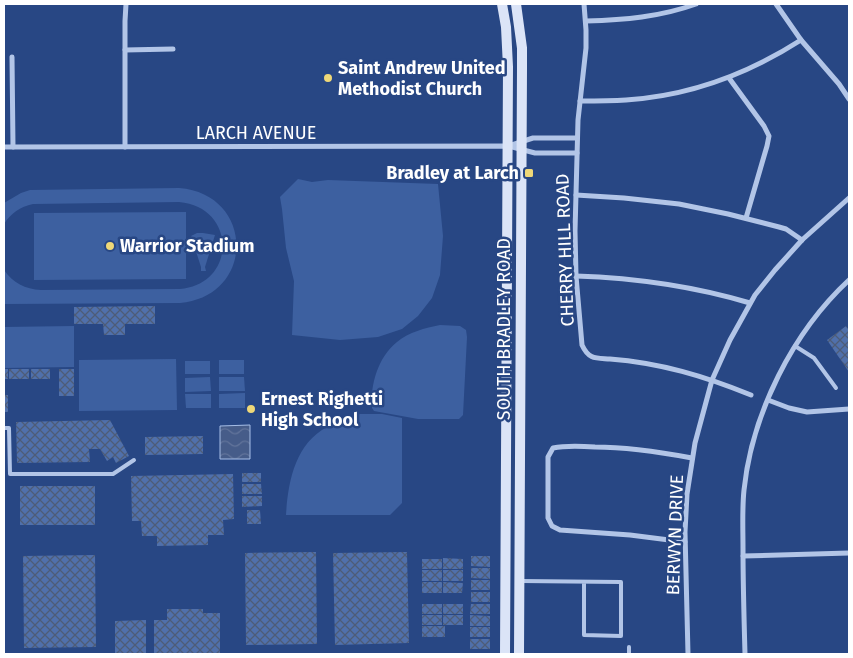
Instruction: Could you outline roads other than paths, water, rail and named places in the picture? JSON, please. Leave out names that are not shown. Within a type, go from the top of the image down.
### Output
[{"type":"main road","name":"SOUTH BRADLEY ROAD","points":[[502,4],[508,50],[505,654]]},
{"type":"main road","name":"SOUTH BRADLEY ROAD","points":[[516,4],[522,48],[519,654]]},
{"type":"street","points":[[126,4],[126,147]]},
{"type":"street","name":"CHERRY HILL ROAD","points":[[584,4],[586,21],[585,57],[577,138],[575,231],[576,276],[582,345],[586,354],[593,358],[644,363],[684,371],[751,395]]},
{"type":"street","points":[[586,21],[655,16],[696,4]]},
{"type":"street","points":[[776,4],[801,40],[839,84],[849,99]]},
{"type":"street","points":[[580,101],[625,100],[672,94],[729,78],[766,61],[801,40]]},
{"type":"street","points":[[125,50],[173,49]]},
{"type":"street","points":[[12,57],[13,147]]},
{"type":"street","points":[[729,78],[764,126],[769,136],[746,218]]},
{"type":"street","points":[[521,146],[533,138],[577,138]]},
{"type":"street","name":"LARCH AVENUE","points":[[4,147],[521,146],[535,153],[577,153]]},
{"type":"street","points":[[576,195],[679,204],[713,210],[786,229],[802,240]]},
{"type":"street","name":"BERWYN DRIVE","points":[[688,654],[685,542],[687,494],[692,458],[712,380],[730,340],[750,303],[775,270],[802,240],[849,198]]},
{"type":"street","points":[[576,276],[659,283],[703,290],[750,303]]},
{"type":"street","points":[[745,654],[743,508],[746,473],[756,433],[782,368],[795,346],[827,302],[849,280]]},
{"type":"street","points":[[768,400],[807,412],[849,409]]},
{"type":"street","points":[[685,542],[630,535],[560,530],[552,526],[548,518],[548,457],[553,448],[564,446],[641,449],[692,458]]},
{"type":"street","points":[[743,556],[849,553]]},
{"type":"lane","points":[[795,346],[814,358],[836,388]]},
{"type":"lane","points":[[4,428],[9,428],[10,474],[113,474],[134,460]]},
{"type":"lane","points":[[519,581],[621,582],[621,636],[584,635],[584,582]]},
{"type":"lane","points":[[629,647],[629,654]]},
{"type":"water","points":[[250,425],[250,459],[220,459],[220,426]]},
{"type":"place","name":"Saint Andrew United Methodist Church","points":[[328,78]]},
{"type":"place","name":"Bradley at Larch","points":[[529,173]]},
{"type":"place","name":"Warrior Stadium","points":[[110,246]]},
{"type":"place","name":"Ernest Righetti High School","points":[[251,409]]}]
